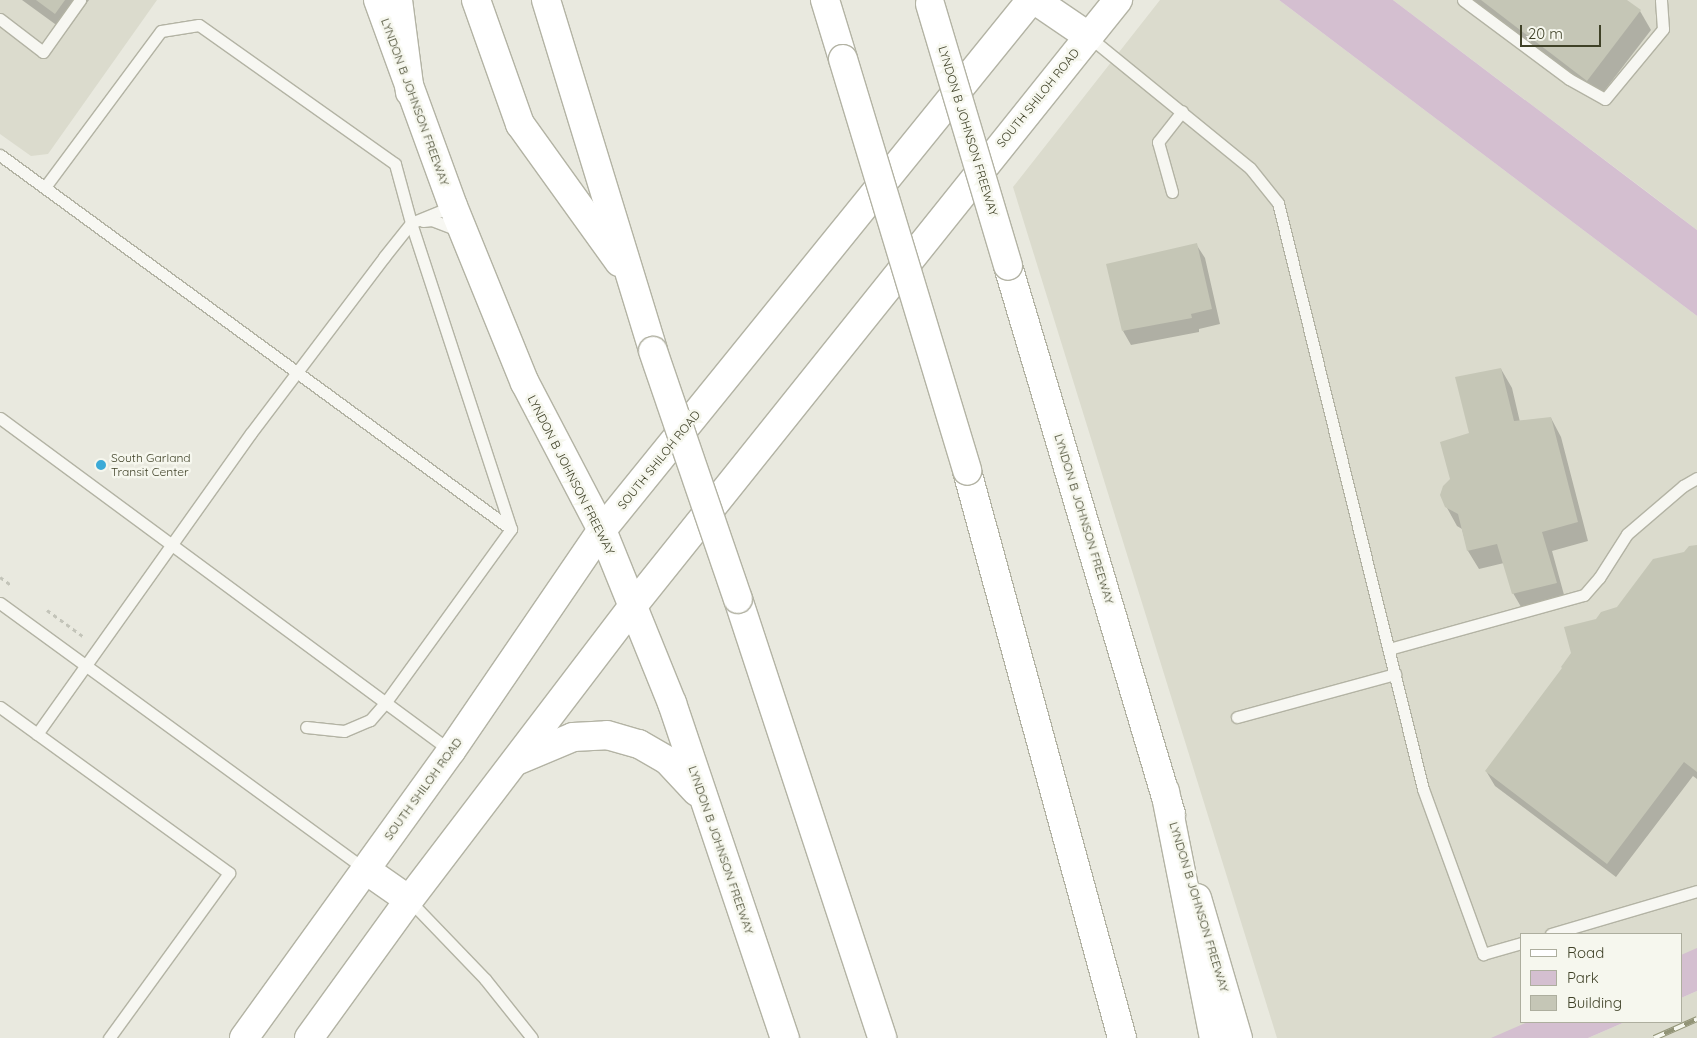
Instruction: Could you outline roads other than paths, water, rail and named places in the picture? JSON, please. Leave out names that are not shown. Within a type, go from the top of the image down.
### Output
[{"type":"main road","name":"LYNDON B JOHNSON FREEWAY","points":[[378,0],[453,206],[525,383],[602,530],[672,703],[785,1038]]},
{"type":"main road","points":[[398,0],[410,92]]},
{"type":"main road","points":[[476,0],[520,124],[632,281]]},
{"type":"main road","points":[[546,0],[653,351],[738,599],[882,1038]]},
{"type":"main road","points":[[825,0],[967,471],[1122,1038]]},
{"type":"main road","points":[[1033,0],[1088,36]]},
{"type":"main road","name":"SOUTH SHILOH ROAD","points":[[244,1038],[451,751],[602,530],[1033,0]]},
{"type":"main road","name":"SOUTH SHILOH ROAD","points":[[309,1038],[409,900],[632,607],[1118,0]]},
{"type":"main road","name":"LYNDON B JOHNSON FREEWAY","points":[[929,2],[1238,1038]]},
{"type":"main road","points":[[515,761],[573,737],[607,736],[639,744],[668,761],[703,798]]},
{"type":"main road","points":[[1165,792],[1214,1038]]},
{"type":"main road","points":[[366,870],[409,900]]},
{"type":"lane","points":[[0,19],[43,52],[80,0]]},
{"type":"lane","points":[[1463,0],[1569,79],[1605,99],[1663,29],[1661,0]]},
{"type":"lane","points":[[45,187],[161,31],[199,25],[395,164],[411,223],[511,529]]},
{"type":"lane","points":[[1088,36],[1250,168],[1278,203],[1423,789],[1483,954],[1520,943]]},
{"type":"lane","points":[[1172,192],[1158,142],[1182,112]]},
{"type":"lane","points":[[0,155],[298,371],[511,529]]},
{"type":"lane","points":[[37,734],[298,371],[411,223],[453,206]]},
{"type":"lane","points":[[411,223],[432,220],[463,232]]},
{"type":"lane","points":[[0,418],[451,751]]},
{"type":"lane","points":[[1389,649],[1584,596],[1599,578],[1627,534],[1684,486],[1697,478]]},
{"type":"lane","points":[[306,727],[344,731],[370,720],[511,529]]},
{"type":"lane","points":[[0,603],[366,870]]},
{"type":"lane","points":[[1237,716],[1395,674]]},
{"type":"lane","points":[[0,707],[229,873],[109,1038]]},
{"type":"lane","points":[[1554,933],[1697,891]]},
{"type":"lane","points":[[409,900],[484,979],[532,1038]]},
{"type":"railway","points":[[1654,1038],[1697,1019]]},
{"type":"place","name":"South Garland Transit Center","points":[[101,465]]}]
